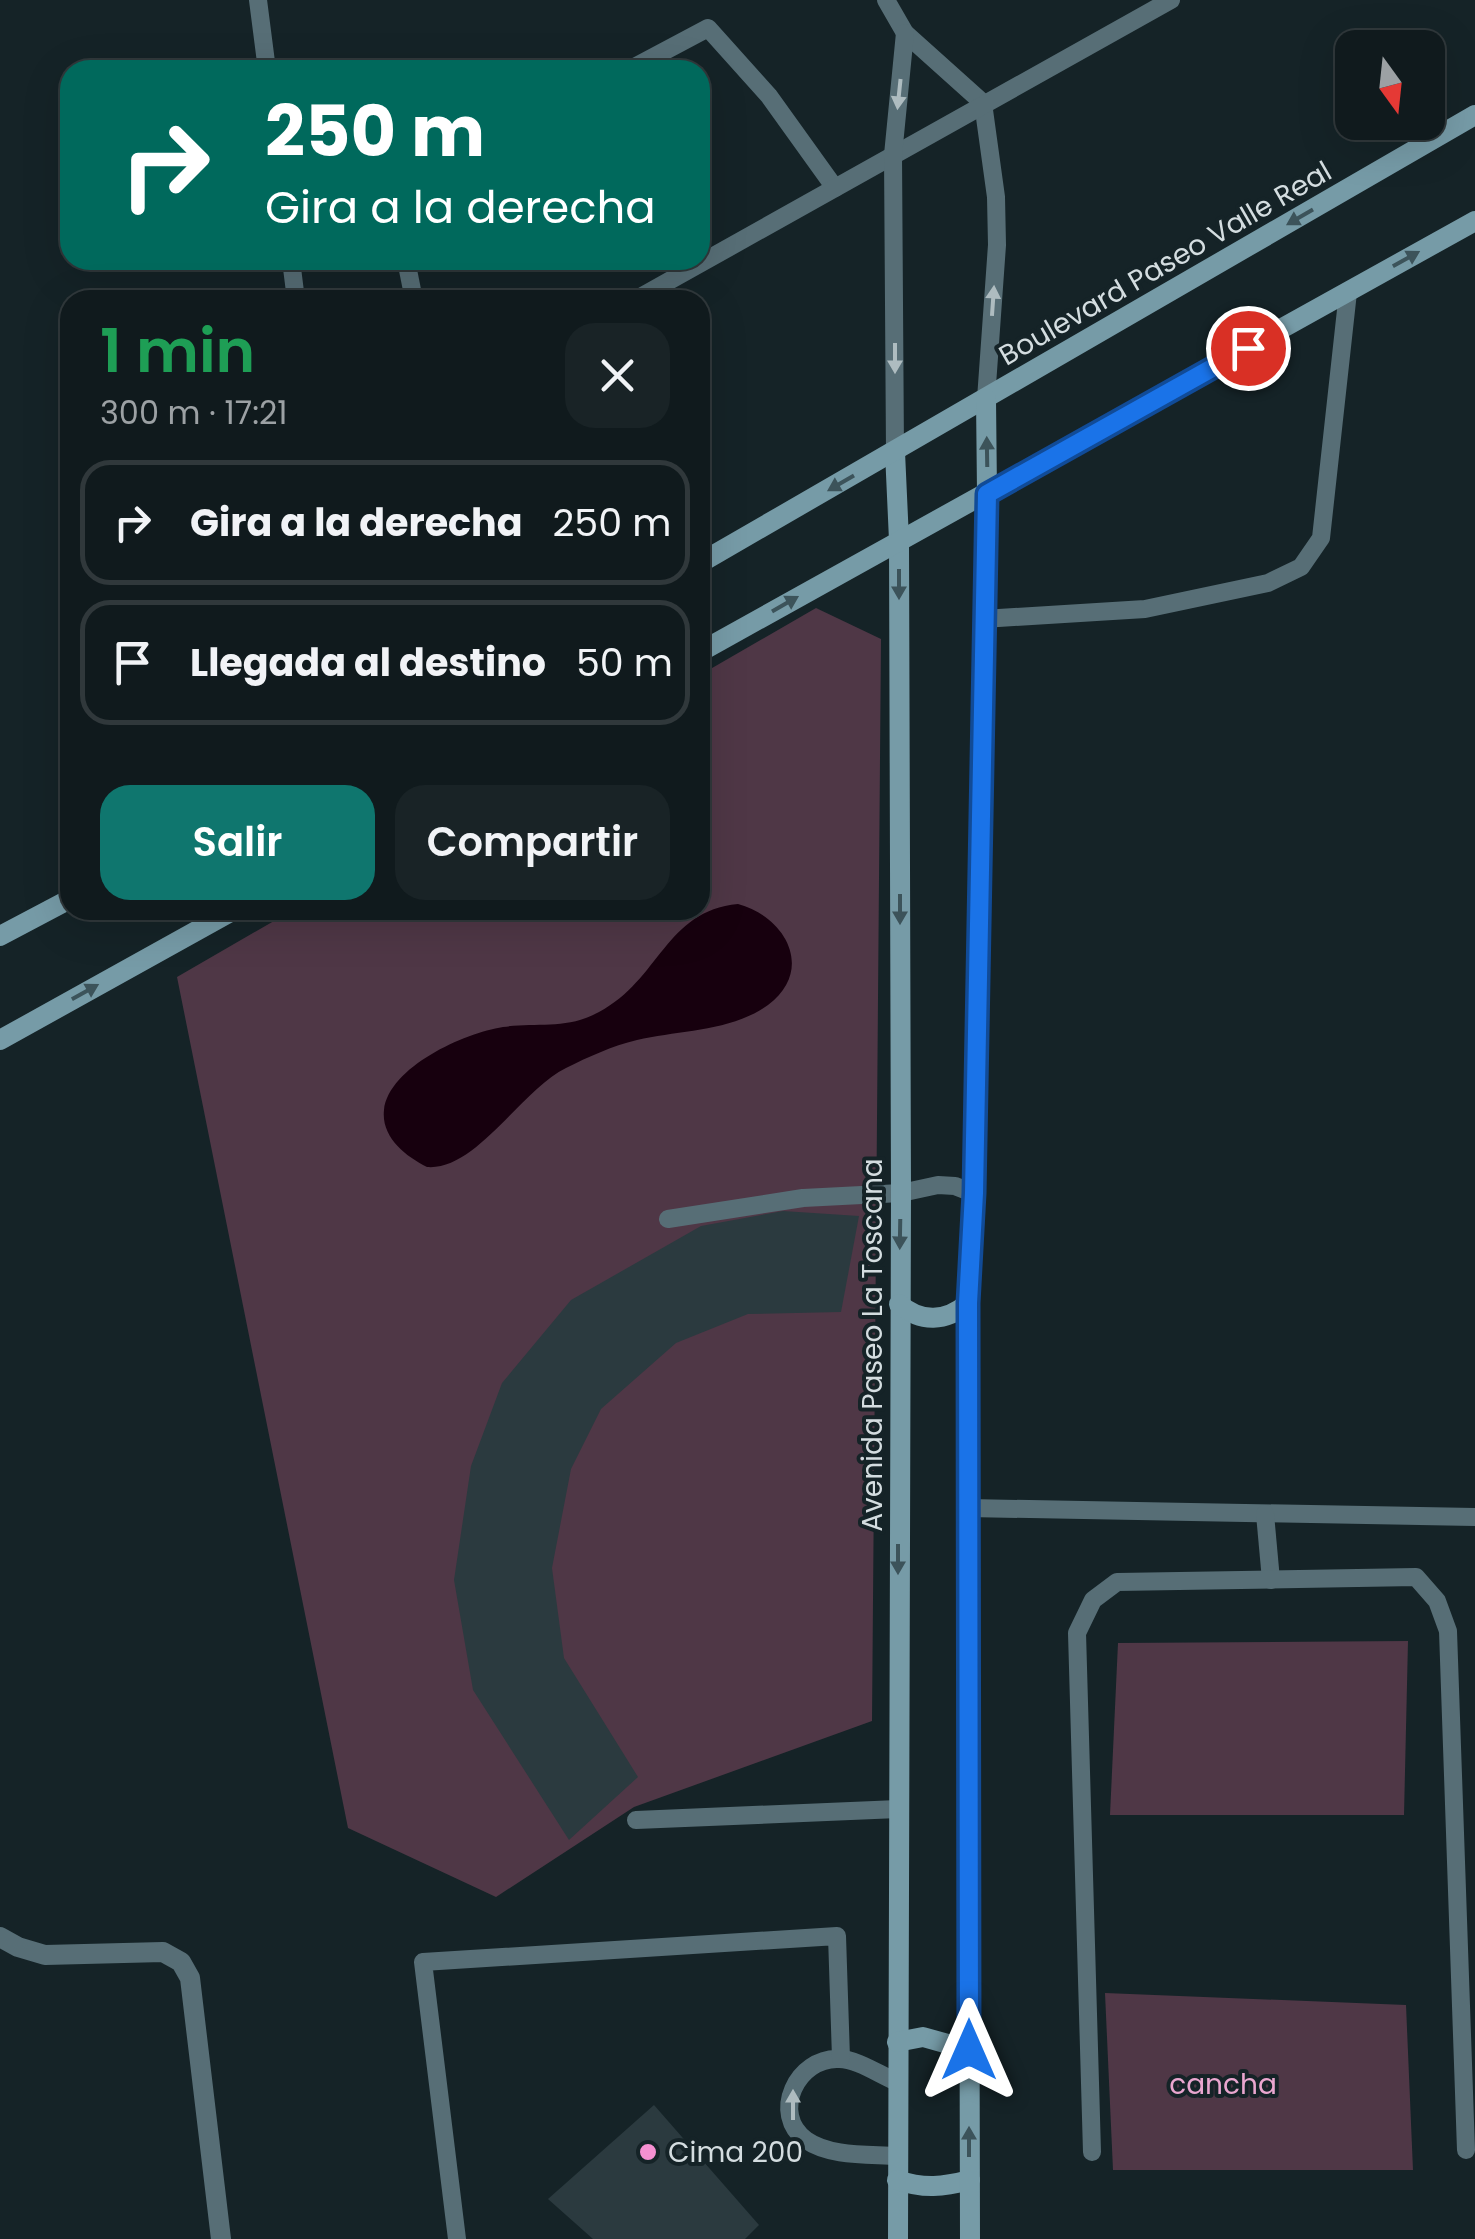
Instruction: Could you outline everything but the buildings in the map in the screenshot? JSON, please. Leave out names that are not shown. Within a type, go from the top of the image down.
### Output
[{"type":"street","name":"Boulevard Paseo Valle Real","points":[[710,559],[1475,115]]},
{"type":"street","points":[[710,646],[1475,221]]},
{"type":"street","points":[[970,2239],[968,1303],[974,1193],[986,399]]},
{"type":"street","name":"Avenida Paseo La Toscana","points":[[896,452],[901,1193],[898,2239]]},
{"type":"street","points":[[0,936],[60,904]]},
{"type":"street","points":[[0,1040],[216,920]]},
{"type":"street","points":[[900,1304],[908,1312],[931,1319],[958,1312],[968,1303]]},
{"type":"street","points":[[0,1937],[45,1955],[162,1952],[181,1962],[190,1978],[221,2239]]},
{"type":"street","points":[[897,2042],[923,2037],[969,2050]]},
{"type":"street","points":[[897,2180],[919,2187],[940,2187],[970,2180]]},
{"type":"lane","points":[[258,0],[266,60]]},
{"type":"lane","points":[[886,0],[905,32],[983,103],[996,197],[997,245],[986,399]]},
{"type":"lane","points":[[710,258],[1171,0]]},
{"type":"lane","points":[[649,60],[708,28],[769,96],[835,188]]},
{"type":"lane","points":[[896,452],[893,155],[905,32]]},
{"type":"lane","points":[[653,290],[689,270]]},
{"type":"lane","points":[[983,619],[1146,609],[1268,583],[1301,567],[1322,538],[1348,292]]},
{"type":"lane","points":[[668,1219],[803,1198],[901,1193],[938,1186],[955,1186],[974,1193]]},
{"type":"lane","points":[[968,1508],[1475,1518]]},
{"type":"lane","points":[[1265,1514],[1271,1580]]},
{"type":"lane","points":[[1092,2152],[1076,1633],[1093,1600],[1117,1582],[1416,1577],[1437,1601],[1448,1632],[1466,2150]]},
{"type":"lane","points":[[636,1820],[898,1809]]},
{"type":"lane","points":[[457,2239],[423,1962],[836,1936],[841,2058]]},
{"type":"lane","points":[[897,2082],[841,2058],[812,2064],[797,2077],[790,2096],[792,2119],[805,2139],[838,2152],[897,2156]]},
{"type":"green space","points":[[816,608],[881,639],[872,1721],[634,1807],[496,1897],[348,1828],[177,977],[276,920],[710,920],[710,669]]},
{"type":"green space","points":[[1408,1641],[1404,1815],[1110,1815],[1118,1643]]},
{"type":"green space","name":"cancha","points":[[1105,1993],[1406,2005],[1413,2170],[1113,2170]]},
{"type":"shaded area","points":[[738,904],[755,911],[770,920],[789,946],[790,976],[768,1005],[721,1025],[628,1042],[566,1068],[480,1143],[445,1165],[427,1167],[390,1137],[384,1120],[389,1094],[414,1066],[469,1036],[503,1027],[564,1023],[599,1012],[636,983],[678,933],[693,920],[710,920],[710,911]]},
{"type":"place","name":"Cima 200","points":[[648,2152]]},
{"type":"route","points":[[969,2050],[968,1303],[974,1193],[987,494],[1248,348]]}]
